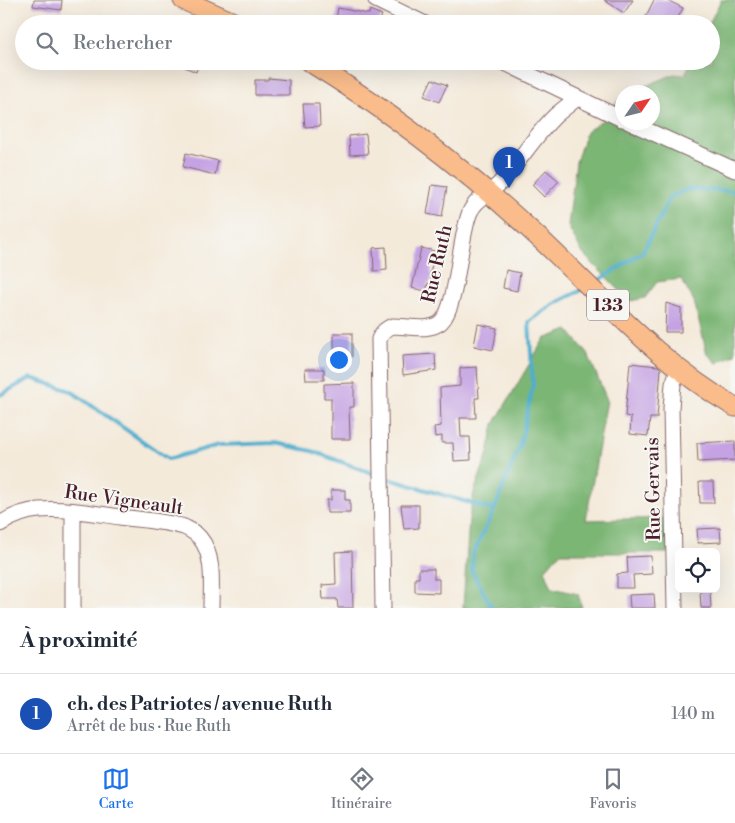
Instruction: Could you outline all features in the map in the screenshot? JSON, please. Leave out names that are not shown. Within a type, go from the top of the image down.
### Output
[{"type":"main road","points":[[183,0],[217,15]]},
{"type":"main road","name":"133","points":[[321,70],[407,129],[489,192],[538,236],[646,342],[678,370],[735,407]]},
{"type":"street","points":[[376,0],[407,15]]},
{"type":"street","points":[[520,70],[615,117]]},
{"type":"street","name":"Rue Ruth","points":[[383,608],[379,338],[385,330],[393,326],[431,327],[440,323],[450,305],[464,236],[474,205],[500,184],[548,124],[577,98]]},
{"type":"street","points":[[647,130],[735,170]]},
{"type":"street","name":"Rue Gervais","points":[[675,608],[671,408],[673,384],[678,370]]},
{"type":"street","name":"Rue Vigneault","points":[[0,524],[20,514],[37,510],[73,511],[168,523],[194,532],[201,538],[210,562],[211,608]]},
{"type":"street","points":[[72,608],[73,511]]},
{"type":"green space","points":[[721,0],[735,0],[735,354],[717,363],[707,354],[694,301],[681,279],[657,282],[645,298],[630,301],[583,254],[568,226],[576,162],[586,132],[604,119],[615,105],[615,130],[660,130],[660,85],[648,85],[674,74],[685,75],[687,70],[720,70],[720,15],[714,15]]},
{"type":"green space","points":[[568,330],[588,354],[607,400],[586,520],[668,518],[668,553],[560,553],[545,570],[552,588],[578,594],[582,608],[463,608],[469,519],[474,492],[488,453],[494,424],[544,339]]},
{"type":"building","points":[[34,0],[62,0],[61,10],[33,6]]},
{"type":"building","points":[[604,0],[633,0],[624,13]]},
{"type":"building","points":[[654,0],[667,0],[683,8],[680,15],[646,15]]},
{"type":"building","points":[[338,8],[369,14],[370,10],[382,15],[337,15]]},
{"type":"building","points":[[268,78],[289,80],[289,95],[255,95],[255,80],[268,80]]},
{"type":"building","points":[[432,79],[447,85],[439,102],[424,96]]},
{"type":"building","points":[[303,104],[319,104],[320,126],[305,127]]},
{"type":"building","points":[[366,134],[368,154],[350,155],[349,136]]},
{"type":"building","points":[[186,153],[218,161],[215,175],[183,167]]},
{"type":"building","points":[[546,170],[559,181],[544,197],[532,185]]},
{"type":"building","points":[[432,185],[447,187],[442,217],[427,214]]},
{"type":"building","points":[[386,247],[387,270],[374,271],[373,248]]},
{"type":"building","points":[[421,248],[435,251],[430,284],[428,283],[426,291],[412,288]]},
{"type":"building","points":[[506,270],[520,273],[517,291],[503,288]]},
{"type":"building","points":[[666,303],[681,308],[681,332],[665,332]]},
{"type":"building","points":[[478,324],[497,328],[493,350],[474,346]]},
{"type":"building","points":[[334,333],[352,333],[352,357],[334,358]]},
{"type":"building","points":[[435,354],[436,370],[403,375],[402,356]]},
{"type":"building","points":[[630,363],[658,366],[661,369],[657,418],[650,418],[648,436],[630,434],[631,417],[625,416]]},
{"type":"building","points":[[477,367],[479,398],[475,398],[476,418],[460,418],[461,437],[470,437],[471,460],[454,461],[453,443],[442,443],[442,436],[435,437],[434,427],[441,426],[440,388],[460,386],[460,368]]},
{"type":"building","points":[[305,369],[324,369],[324,380],[306,380]]},
{"type":"building","points":[[354,383],[354,407],[349,407],[350,439],[331,439],[331,398],[324,398],[324,384]]},
{"type":"building","points":[[735,441],[735,460],[698,462],[697,443]]},
{"type":"building","points":[[699,482],[713,482],[714,503],[700,503]]},
{"type":"building","points":[[331,490],[345,490],[345,500],[350,500],[350,513],[327,513],[327,500],[331,500]]},
{"type":"building","points":[[401,505],[419,505],[419,528],[404,529]]},
{"type":"building","points":[[720,528],[721,542],[698,543],[697,529]]},
{"type":"building","points":[[352,551],[353,608],[338,608],[337,599],[323,599],[322,585],[336,584],[335,552]]},
{"type":"building","points":[[651,556],[652,574],[633,575],[634,588],[617,588],[617,574],[628,573],[627,557]]},
{"type":"building","points":[[419,569],[434,569],[434,579],[439,579],[439,593],[415,592],[415,578],[419,578]]},
{"type":"building","points":[[700,593],[710,593],[711,608],[701,608]]},
{"type":"building","points":[[654,594],[655,608],[630,608],[629,595]]},
{"type":"waterway","points":[[593,284],[643,252],[670,197],[688,189],[735,191]]},
{"type":"waterway","points":[[492,608],[472,571],[473,554],[494,510],[520,445],[533,386],[529,322],[554,304],[584,289]]},
{"type":"waterway","points":[[0,395],[31,378],[71,391],[168,459],[219,445],[275,443],[312,451],[377,475]]},
{"type":"waterway","points":[[386,478],[494,510]]},
{"type":"place","name":"ch. des Patriotes / avenue Ruth","points":[[509,188]]}]
